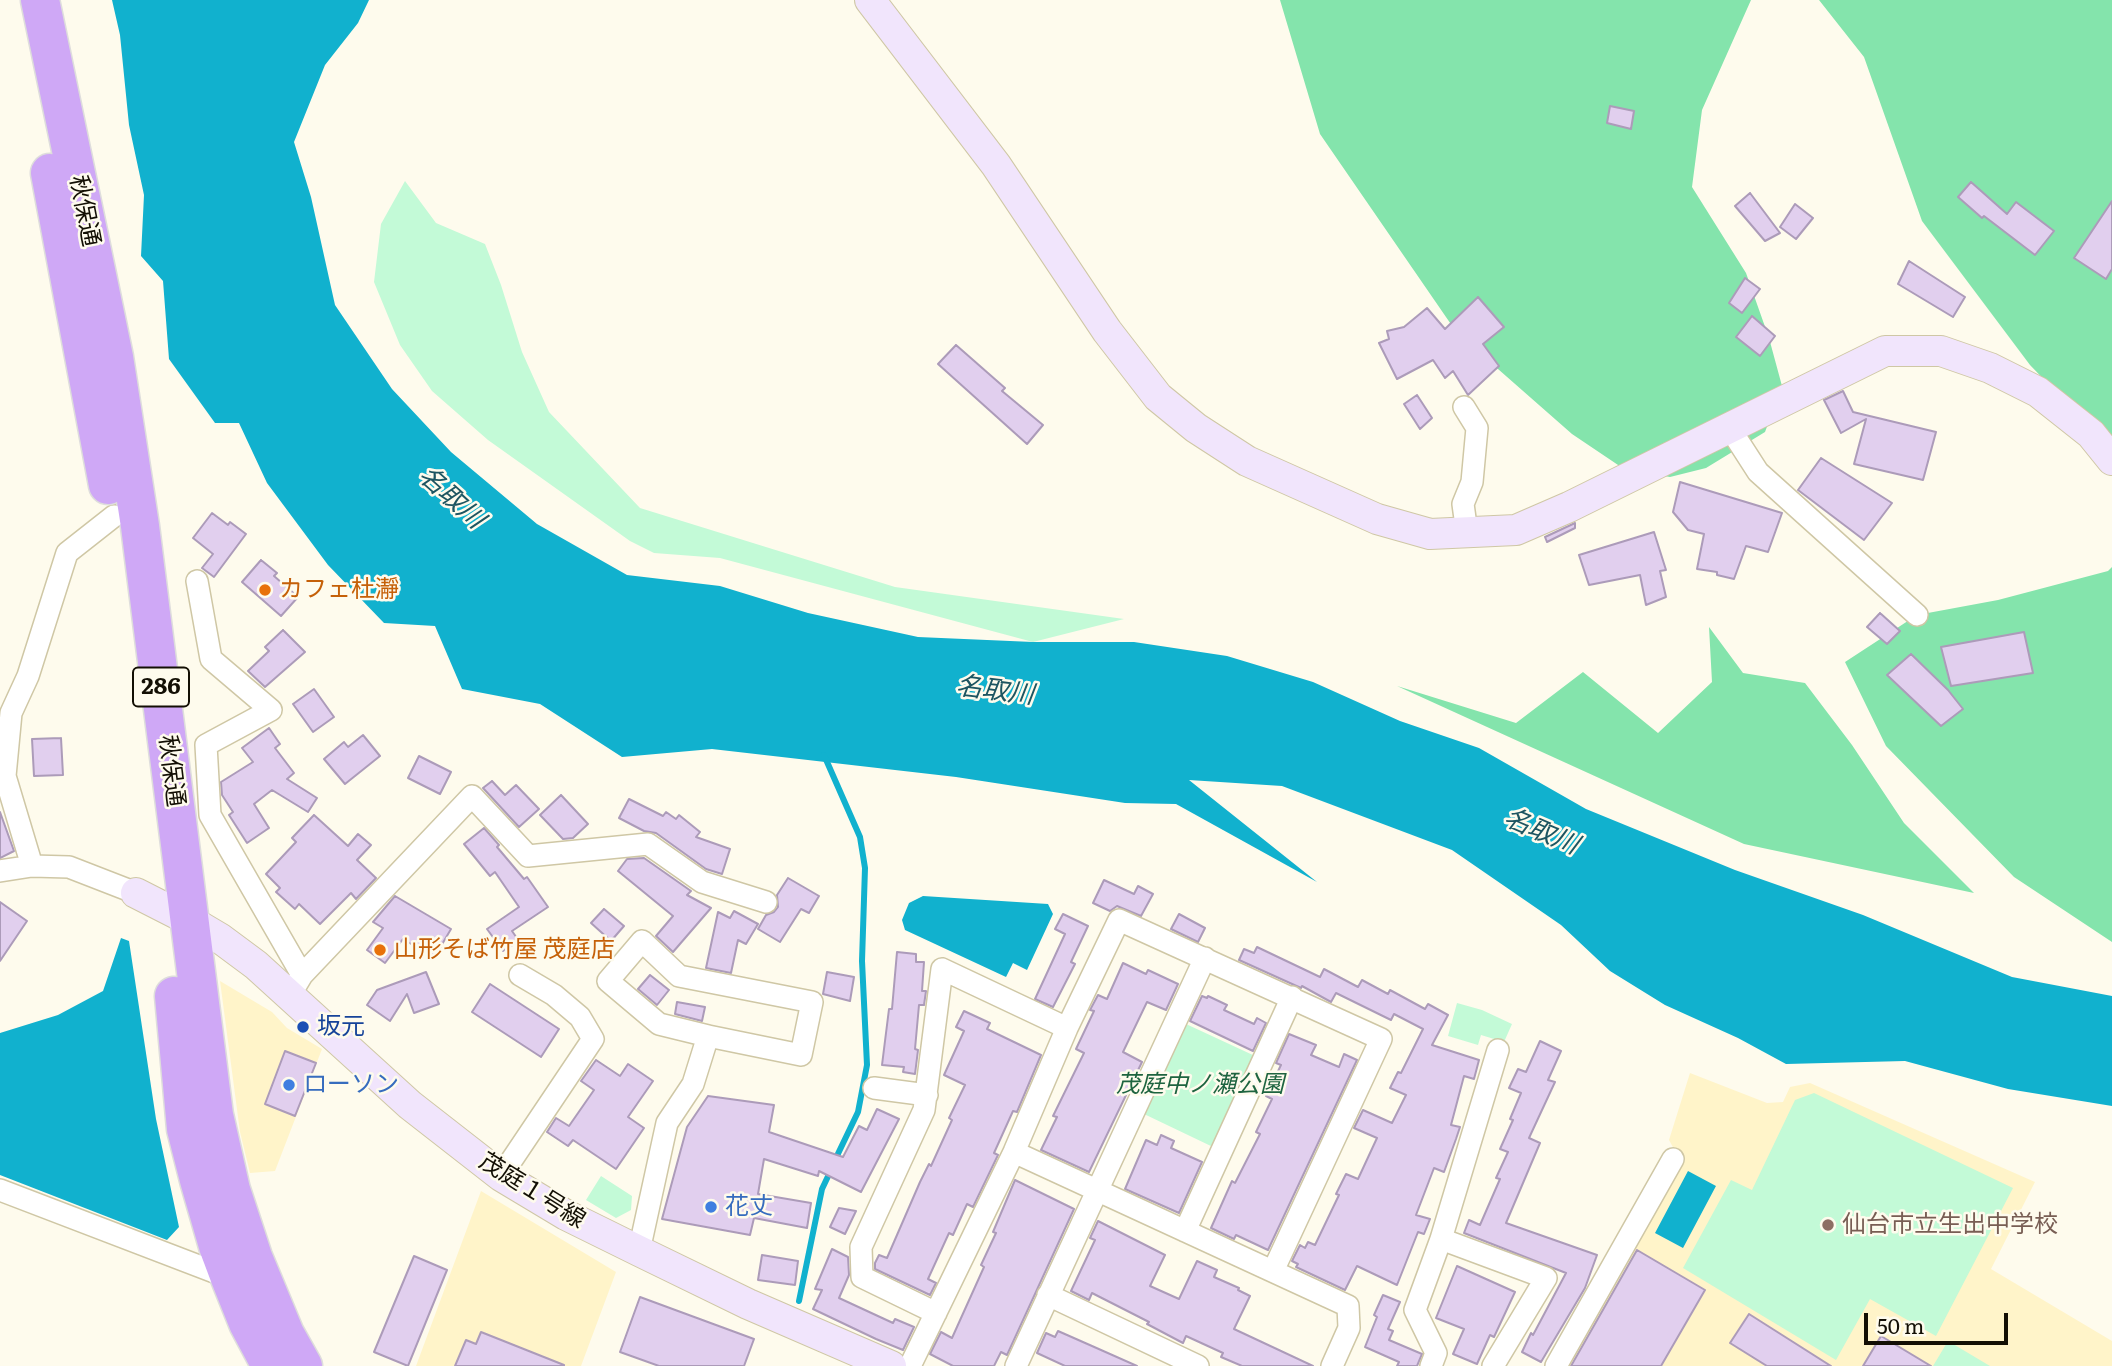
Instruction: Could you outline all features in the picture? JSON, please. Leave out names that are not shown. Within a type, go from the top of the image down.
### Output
[{"type":"highway","name":"秋保通","points":[[14,0],[53,187],[114,516],[162,860],[178,915],[214,1115],[231,1190],[253,1257],[285,1334],[303,1366]]},
{"type":"highway","name":"秋保通","points":[[40,0],[116,370],[140,526],[178,915],[186,1129],[218,1246],[248,1323],[271,1366]]},
{"type":"street","points":[[870,0],[996,165],[1107,331],[1158,397],[1196,428],[1247,461],[1377,519],[1430,534],[1516,530],[1569,507],[1885,351],[1941,351],[1990,368],[2038,392],[2091,434],[2112,460]]},
{"type":"street","points":[[1464,407],[1477,428],[1472,482],[1463,504],[1467,533]]},
{"type":"street","points":[[1729,427],[1758,472],[1917,615]]},
{"type":"street","points":[[32,866],[5,776],[11,713],[28,676],[67,553],[114,516]]},
{"type":"street","points":[[197,581],[211,659],[271,710],[206,745],[210,815],[296,985],[472,796],[528,856],[648,844],[702,882],[766,902]]},
{"type":"street","points":[[0,871],[32,866],[69,867],[178,915]]},
{"type":"street","name":"茂庭１号線","points":[[178,915],[256,965],[296,985],[410,1105],[501,1176],[566,1215],[748,1304],[878,1363]]},
{"type":"street","points":[[910,1366],[1014,1152],[1067,1028],[1119,920],[1381,1039],[1273,1271]]},
{"type":"street","points":[[642,941],[679,976],[812,1002],[801,1055],[708,1036],[659,1024],[608,981],[642,941]]},
{"type":"street","points":[[1016,1366],[1205,958]]},
{"type":"street","points":[[936,1313],[862,1277],[862,1247],[924,1110],[942,969],[1067,1028]]},
{"type":"street","points":[[501,1176],[593,1039],[580,1017],[554,995],[520,975]]},
{"type":"street","points":[[1185,1231],[1292,997]]},
{"type":"street","points":[[639,1251],[667,1123],[693,1084],[708,1036]]},
{"type":"street","points":[[1431,1366],[1436,1353],[1415,1310],[1441,1239],[1498,1050]]},
{"type":"street","points":[[874,1088],[927,1094]]},
{"type":"street","points":[[1014,1152],[1348,1306],[1349,1328],[1332,1366]]},
{"type":"street","points":[[1556,1366],[1674,1159]]},
{"type":"street","points":[[0,1190],[230,1278]]},
{"type":"street","points":[[1441,1239],[1546,1278],[1493,1366]]},
{"type":"street","points":[[1048,1296],[1198,1366]]},
{"type":"shaded area","points":[[220,981],[272,1012],[287,1028],[322,1049],[275,1171],[250,1173],[240,1132]]},
{"type":"shaded area","name":"仙台市立生出中学校","points":[[1690,1073],[1767,1103],[1783,1102],[1790,1087],[1810,1083],[2035,1182],[1991,1269],[2112,1341],[2112,1366],[1563,1366],[1680,1160],[1669,1140]]},
{"type":"shaded area","points":[[481,1191],[616,1272],[581,1366],[416,1366]]},
{"type":"green space","points":[[1280,0],[1751,0],[1702,110],[1692,187],[1746,273],[1769,338],[1782,386],[1765,432],[1706,468],[1670,477],[1624,469],[1572,434],[1457,333],[1320,134]]},
{"type":"green space","points":[[1819,0],[2112,0],[2112,450],[2030,365],[1922,221],[1864,57]]},
{"type":"green space","points":[[405,181],[436,223],[485,244],[522,352],[549,412],[640,508],[895,587],[1124,619],[1033,642],[720,558],[654,553],[630,541],[488,440],[432,391],[400,345],[374,282],[381,224]]},
{"type":"green space","points":[[2112,567],[2112,942],[2014,877],[1886,746],[1845,662],[1917,615],[1998,600],[2108,571]]},
{"type":"green space","points":[[1709,627],[1743,673],[1805,683],[1852,745],[1904,823],[1974,893],[1744,844],[1397,686],[1516,723],[1583,672],[1658,733],[1712,682]]},
{"type":"green space","points":[[1457,1003],[1482,1010],[1512,1024],[1504,1042],[1481,1035],[1478,1045],[1448,1036]]},
{"type":"green space","name":"茂庭中ノ瀬公園","points":[[1186,1024],[1255,1056],[1213,1147],[1144,1114]]},
{"type":"green space","points":[[1814,1093],[2013,1188],[1936,1336],[1870,1299],[1836,1360],[1683,1268],[1731,1180],[1752,1190],[1795,1100]]},
{"type":"green space","points":[[601,1176],[632,1196],[631,1210],[616,1218],[586,1200]]},
{"type":"green space","points":[[1948,1341],[1990,1366],[1933,1366]]},
{"type":"water","name":"名取川","points":[[112,0],[369,0],[358,23],[325,65],[294,142],[311,197],[335,305],[392,389],[451,452],[537,524],[627,575],[720,586],[808,613],[918,637],[1033,642],[1134,642],[1227,656],[1313,682],[1400,721],[1479,748],[1586,809],[1735,870],[1863,915],[2012,977],[2112,996],[2112,1106],[2008,1089],[1905,1061],[1786,1064],[1738,1038],[1665,1005],[1610,971],[1561,925],[1452,850],[1282,786],[1189,780],[1317,882],[1176,804],[1125,803],[956,777],[712,749],[622,757],[540,704],[462,689],[435,626],[384,623],[328,565],[267,483],[239,423],[215,423],[169,359],[163,281],[141,256],[144,195],[129,125],[120,35]]},
{"type":"water","points":[[923,896],[1048,904],[1053,914],[1027,970],[1013,963],[1006,977],[905,930],[902,920],[909,903]]},
{"type":"water","points":[[121,938],[129,941],[156,1119],[179,1227],[167,1240],[0,1175],[0,1033],[58,1015],[103,991]]},
{"type":"water","points":[[1688,1171],[1716,1186],[1683,1248],[1655,1233]]},
{"type":"building","points":[[1610,106],[1634,111],[1631,129],[1607,123]]},
{"type":"building","points":[[1971,182],[2007,214],[2016,202],[2054,231],[2035,255],[1984,216],[1982,218],[1958,197]]},
{"type":"building","points":[[1750,193],[1780,233],[1765,241],[1735,206]]},
{"type":"building","points":[[2112,201],[2112,269],[2106,279],[2074,258]]},
{"type":"building","points":[[1795,204],[1813,218],[1796,239],[1780,227]]},
{"type":"building","points":[[1909,261],[1965,297],[1953,317],[1898,284]]},
{"type":"building","points":[[1745,278],[1760,289],[1742,313],[1729,303]]},
{"type":"building","points":[[1478,297],[1504,327],[1483,344],[1499,366],[1468,395],[1453,371],[1445,378],[1433,360],[1397,379],[1379,343],[1389,339],[1387,331],[1404,327],[1427,308],[1445,329]]},
{"type":"building","points":[[1752,316],[1775,336],[1760,356],[1736,337]]},
{"type":"building","points":[[956,345],[1005,388],[1002,391],[1043,425],[1027,444],[938,364]]},
{"type":"building","points":[[1843,391],[1853,412],[1936,432],[1923,480],[1854,464],[1866,419],[1841,433],[1824,400]]},
{"type":"building","points":[[1417,395],[1432,418],[1420,429],[1404,404]]},
{"type":"building","points":[[1821,458],[1892,503],[1864,540],[1798,490]]},
{"type":"building","points":[[1680,482],[1782,513],[1768,552],[1746,546],[1734,579],[1717,575],[1717,572],[1697,569],[1704,534],[1688,530],[1673,512]]},
{"type":"building","points":[[212,513],[246,534],[214,577],[202,568],[213,554],[193,538]]},
{"type":"building","points":[[1575,523],[1575,528],[1547,542],[1545,537]]},
{"type":"building","points":[[1654,532],[1666,570],[1660,571],[1666,597],[1646,605],[1640,575],[1589,585],[1579,555]]},
{"type":"building","points":[[261,560],[277,573],[274,576],[298,597],[281,616],[242,582]]},
{"type":"building","points":[[1880,613],[1900,631],[1887,644],[1867,627]]},
{"type":"building","points":[[283,630],[305,652],[265,687],[248,671],[269,651],[265,647]]},
{"type":"building","points":[[2024,632],[2033,673],[1951,686],[1941,647]]},
{"type":"building","points":[[1911,654],[1948,690],[1963,709],[1941,726],[1887,675]]},
{"type":"building","points":[[314,689],[334,717],[313,732],[293,704]]},
{"type":"building","points":[[269,728],[280,744],[275,748],[294,773],[287,779],[317,798],[308,812],[272,790],[254,804],[269,828],[247,843],[229,815],[233,812],[222,795],[221,782],[253,762],[242,748]]},
{"type":"building","points":[[363,735],[380,756],[345,784],[324,759],[344,742],[348,747]]},
{"type":"building","points":[[61,738],[63,775],[34,776],[32,739]]},
{"type":"building","points":[[419,756],[451,772],[440,794],[408,778]]},
{"type":"building","points":[[492,781],[505,795],[516,785],[539,809],[519,827],[483,788]]},
{"type":"building","points":[[561,795],[588,824],[573,838],[563,839],[540,815]]},
{"type":"building","points":[[629,799],[663,816],[666,812],[676,819],[679,815],[700,832],[696,837],[730,849],[722,874],[706,869],[656,833],[644,831],[619,818]]},
{"type":"building","points":[[0,812],[14,851],[0,858]]},
{"type":"building","points":[[314,815],[348,846],[358,834],[371,845],[357,860],[376,878],[356,899],[351,893],[320,924],[299,904],[295,909],[276,892],[280,888],[266,874],[296,842],[292,838]]},
{"type":"building","points":[[484,828],[524,879],[527,877],[548,907],[512,931],[519,941],[503,951],[487,929],[519,907],[495,872],[490,876],[464,844]]},
{"type":"building","points":[[644,858],[691,891],[687,895],[711,908],[673,952],[656,936],[673,916],[618,871],[627,859]]},
{"type":"building","points":[[788,878],[819,896],[809,913],[801,909],[780,942],[758,929],[766,915],[778,907],[777,895]]},
{"type":"building","points":[[1104,880],[1134,894],[1138,886],[1153,894],[1141,916],[1117,906],[1110,911],[1093,903]]},
{"type":"building","points":[[395,896],[451,929],[434,958],[403,939],[385,963],[367,950],[383,928],[373,922]]},
{"type":"building","points":[[0,902],[27,921],[0,961]]},
{"type":"building","points":[[604,909],[624,926],[611,941],[591,923]]},
{"type":"building","points":[[734,911],[758,924],[746,944],[738,940],[731,973],[706,968],[718,912],[730,918]]},
{"type":"building","points":[[1063,914],[1088,926],[1071,962],[1075,964],[1053,1007],[1035,999],[1065,934],[1055,929]]},
{"type":"building","points":[[1179,914],[1205,928],[1198,942],[1171,929]]},
{"type":"building","points":[[1257,947],[1320,977],[1324,969],[1358,987],[1362,980],[1388,994],[1390,990],[1425,1009],[1428,1004],[1448,1015],[1432,1045],[1479,1060],[1474,1079],[1464,1076],[1451,1125],[1460,1127],[1444,1172],[1434,1168],[1416,1215],[1430,1219],[1424,1234],[1418,1232],[1397,1285],[1357,1266],[1345,1290],[1296,1267],[1298,1264],[1292,1261],[1300,1245],[1305,1248],[1308,1242],[1315,1245],[1346,1174],[1358,1179],[1377,1138],[1354,1128],[1363,1110],[1392,1123],[1406,1095],[1390,1088],[1398,1072],[1401,1073],[1423,1029],[1394,1014],[1391,1020],[1336,993],[1331,1002],[1302,986],[1301,988],[1239,960],[1244,949],[1254,953]]},
{"type":"building","points":[[897,952],[916,954],[916,962],[924,962],[922,991],[926,991],[924,1005],[919,1005],[915,1074],[903,1072],[904,1067],[882,1065],[889,1009],[892,1009]]},
{"type":"building","points":[[1123,963],[1146,974],[1148,970],[1178,984],[1166,1010],[1147,1002],[1123,1052],[1142,1062],[1089,1172],[1041,1150],[1057,1117],[1053,1116],[1084,1053],[1076,1049],[1094,1011],[1090,1010],[1098,995],[1107,999]]},
{"type":"building","points":[[426,972],[439,1004],[414,1013],[407,994],[390,1021],[367,1005],[377,990]]},
{"type":"building","points":[[827,972],[854,977],[850,1001],[823,994]]},
{"type":"building","points":[[650,975],[669,990],[657,1005],[638,989]]},
{"type":"building","points":[[490,984],[559,1029],[541,1057],[472,1012]]},
{"type":"building","points":[[1202,996],[1227,1005],[1224,1010],[1254,1024],[1257,1018],[1266,1023],[1253,1051],[1190,1021]]},
{"type":"building","points":[[677,1002],[705,1007],[702,1021],[675,1014]]},
{"type":"building","points":[[964,1011],[990,1023],[987,1029],[1041,1055],[1017,1112],[1013,1111],[994,1153],[998,1155],[973,1207],[967,1204],[953,1235],[949,1233],[928,1279],[936,1283],[930,1295],[875,1269],[875,1263],[879,1255],[887,1258],[920,1182],[929,1164],[931,1166],[952,1120],[949,1118],[965,1085],[944,1075],[964,1031],[956,1027]]},
{"type":"building","points":[[1289,1034],[1316,1045],[1311,1055],[1339,1067],[1344,1054],[1357,1060],[1268,1250],[1236,1235],[1234,1239],[1211,1228],[1232,1181],[1235,1183],[1260,1134],[1256,1132],[1272,1099],[1266,1096],[1281,1065],[1276,1063]]},
{"type":"building","points":[[1540,1041],[1561,1051],[1548,1080],[1555,1082],[1529,1138],[1540,1143],[1506,1223],[1597,1255],[1585,1288],[1541,1362],[1522,1352],[1566,1273],[1464,1233],[1469,1220],[1480,1225],[1500,1179],[1496,1178],[1508,1152],[1500,1149],[1521,1093],[1509,1088],[1518,1069],[1526,1072]]},
{"type":"building","points":[[285,1051],[316,1063],[295,1116],[265,1104]]},
{"type":"building","points":[[596,1060],[620,1076],[628,1064],[653,1081],[628,1117],[644,1128],[616,1169],[573,1140],[568,1146],[547,1132],[556,1118],[569,1126],[594,1090],[581,1081]]},
{"type":"building","points":[[708,1096],[774,1105],[769,1132],[843,1157],[859,1126],[867,1130],[877,1109],[899,1119],[861,1192],[819,1171],[818,1176],[764,1159],[758,1194],[811,1203],[807,1228],[754,1218],[750,1235],[662,1219],[687,1127]]},
{"type":"building","points":[[1161,1135],[1174,1141],[1171,1148],[1202,1162],[1179,1213],[1125,1189],[1146,1140],[1157,1145]]},
{"type":"building","points":[[1015,1180],[1074,1209],[1007,1355],[1001,1352],[994,1366],[953,1366],[930,1354],[941,1332],[952,1338],[984,1267],[981,1265]]},
{"type":"building","points":[[839,1208],[856,1211],[845,1234],[830,1227]]},
{"type":"building","points":[[1098,1221],[1165,1255],[1150,1286],[1179,1299],[1197,1261],[1217,1270],[1214,1277],[1250,1296],[1234,1329],[1313,1366],[1242,1366],[1221,1357],[1223,1353],[1186,1336],[1183,1343],[1092,1293],[1089,1300],[1071,1291],[1095,1240],[1090,1238]]},
{"type":"building","points":[[832,1249],[848,1257],[849,1275],[839,1298],[893,1323],[895,1319],[914,1327],[903,1350],[813,1309],[822,1290],[815,1289]]},
{"type":"building","points":[[1637,1250],[1705,1290],[1661,1366],[1571,1366]]},
{"type":"building","points":[[762,1255],[798,1261],[795,1285],[758,1280]]},
{"type":"building","points":[[414,1256],[447,1270],[408,1366],[374,1352]]},
{"type":"building","points":[[1457,1266],[1515,1292],[1494,1337],[1490,1335],[1477,1364],[1453,1354],[1464,1329],[1436,1318]]},
{"type":"building","points":[[1383,1295],[1400,1302],[1388,1329],[1393,1331],[1389,1340],[1422,1354],[1417,1366],[1397,1366],[1399,1362],[1365,1347]]},
{"type":"building","points":[[640,1297],[754,1339],[744,1366],[659,1366],[620,1352]]},
{"type":"building","points":[[1749,1314],[1831,1366],[1767,1366],[1730,1343]]},
{"type":"building","points":[[1058,1331],[1137,1366],[1065,1366],[1037,1353],[1046,1333],[1055,1337]]},
{"type":"building","points":[[481,1332],[564,1366],[455,1366],[466,1340],[476,1344]]},
{"type":"building","points":[[1881,1336],[1931,1366],[1863,1366]]},
{"type":"waterway","points":[[824,755],[860,837],[865,868],[862,961],[867,1065],[858,1112],[835,1160]]},
{"type":"waterway","points":[[799,1301],[822,1189],[831,1170]]},
{"type":"place","name":"カフェ杜瀞","points":[[265,590]]},
{"type":"place","name":"山形そば竹屋 茂庭店","points":[[380,950]]},
{"type":"place","name":"坂元","points":[[303,1027]]},
{"type":"place","name":"ローソン","points":[[289,1085]]},
{"type":"place","name":"花丈","points":[[711,1207]]},
{"type":"place","name":"仙台市立生出中学校","points":[[1828,1225]]}]
